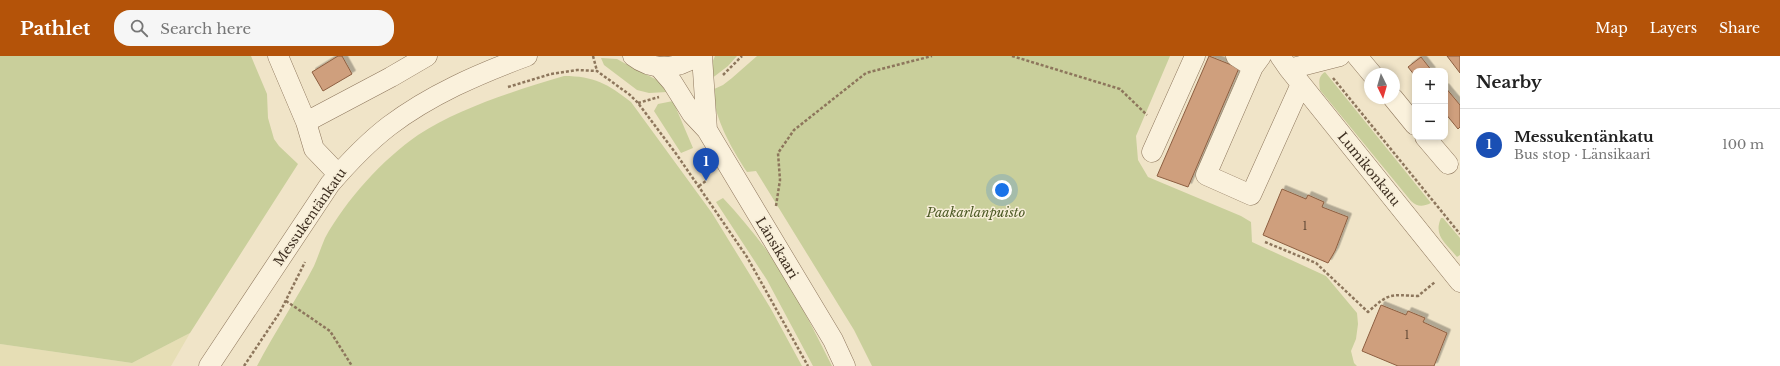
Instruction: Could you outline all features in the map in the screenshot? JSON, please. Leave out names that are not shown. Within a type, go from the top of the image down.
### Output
[{"type":"street","points":[[278,56],[306,122],[314,149],[338,174]]},
{"type":"street","points":[[306,122],[392,77],[427,56]]},
{"type":"street","name":"Messukentänkatu","points":[[209,366],[330,184],[369,143],[410,111],[467,80],[527,56]]},
{"type":"street","points":[[633,56],[641,62],[659,67],[678,65],[696,56]]},
{"type":"street","name":"Länsikaari","points":[[702,56],[708,130]]},
{"type":"street","points":[[1152,152],[1195,56]]},
{"type":"street","points":[[1236,56],[1257,61],[1206,175],[1250,195],[1301,84]]},
{"type":"street","points":[[1284,62],[1320,62],[1340,56]]},
{"type":"street","points":[[1357,56],[1367,68]]},
{"type":"street","name":"Lumikonkatu","points":[[1284,62],[1460,282]]},
{"type":"street","name":"Länsikaari","points":[[659,67],[672,82],[692,114],[708,130],[772,240],[833,340],[845,366]]},
{"type":"street","points":[[1397,104],[1412,121]]},
{"type":"street","points":[[1428,140],[1448,164]]},
{"type":"path","points":[[593,56],[597,71]]},
{"type":"path","points":[[721,76],[742,56]]},
{"type":"path","points":[[772,240],[780,180],[778,153],[794,130],[866,73],[932,56]]},
{"type":"path","points":[[1012,56],[1060,69],[1120,89],[1163,128]]},
{"type":"path","points":[[1320,62],[1460,234]]},
{"type":"path","points":[[505,88],[551,74],[577,70],[597,71],[638,103],[699,186],[747,257],[808,366]]},
{"type":"path","points":[[699,186],[706,182]]},
{"type":"path","points":[[1265,242],[1316,263],[1368,312],[1384,298],[1402,295],[1418,296],[1438,278]]},
{"type":"path","points":[[244,366],[280,312],[305,261]]},
{"type":"path","points":[[286,301],[330,331],[352,366]]},
{"type":"shaded area","points":[[190,333],[171,366],[0,366],[0,344],[132,363]]},
{"type":"green space","points":[[0,56],[251,56],[267,94],[268,118],[274,139],[279,146],[298,164],[190,333],[132,363],[0,344]]},
{"type":"green space","points":[[715,56],[737,56],[728,66],[711,79],[712,63]]},
{"type":"green space","name":"Paakarlanpuisto","points":[[757,56],[1170,56],[1136,136],[1138,160],[1148,177],[1241,216],[1251,222],[1252,242],[1326,276],[1357,313],[1358,324],[1356,339],[1351,351],[1354,363],[1357,366],[872,366],[854,330],[756,171],[747,172],[735,153],[720,123],[712,90],[723,85]]},
{"type":"green space","points":[[601,58],[617,59],[665,85],[667,92],[649,93],[637,90],[604,65]]},
{"type":"green space","points":[[1325,72],[1431,203],[1420,206],[1411,201],[1320,90],[1320,78]]},
{"type":"green space","points":[[564,76],[575,76],[600,82],[615,90],[631,102],[712,213],[771,309],[802,366],[257,366],[314,266],[325,238],[343,209],[379,168],[418,135],[452,116],[527,87]]},
{"type":"green space","points":[[673,101],[693,148],[681,153],[654,111],[658,104]]},
{"type":"green space","points":[[723,198],[750,229],[775,262],[801,306],[832,366],[813,366],[767,280],[716,202]]},
{"type":"green space","points":[[1441,218],[1443,218],[1460,238],[1460,255],[1457,257],[1440,235],[1439,224]]},
{"type":"building","points":[[338,56],[342,56],[352,74],[323,91],[312,72]]},
{"type":"building","points":[[1209,56],[1239,68],[1188,187],[1157,176]]},
{"type":"building","points":[[1447,56],[1460,56],[1460,73]]},
{"type":"building","points":[[1421,57],[1430,68],[1412,68],[1412,72],[1408,67]]},
{"type":"building","points":[[1448,91],[1460,105],[1460,127],[1458,129],[1448,117]]},
{"type":"building","points":[[1282,189],[1306,199],[1308,195],[1324,202],[1322,207],[1348,217],[1335,251],[1328,263],[1263,235]]},
{"type":"building","points":[[1381,305],[1406,315],[1408,311],[1425,318],[1423,322],[1447,333],[1434,366],[1398,366],[1362,351]]},
{"type":"place","name":"Messukentänkatu","points":[[706,181]]}]
